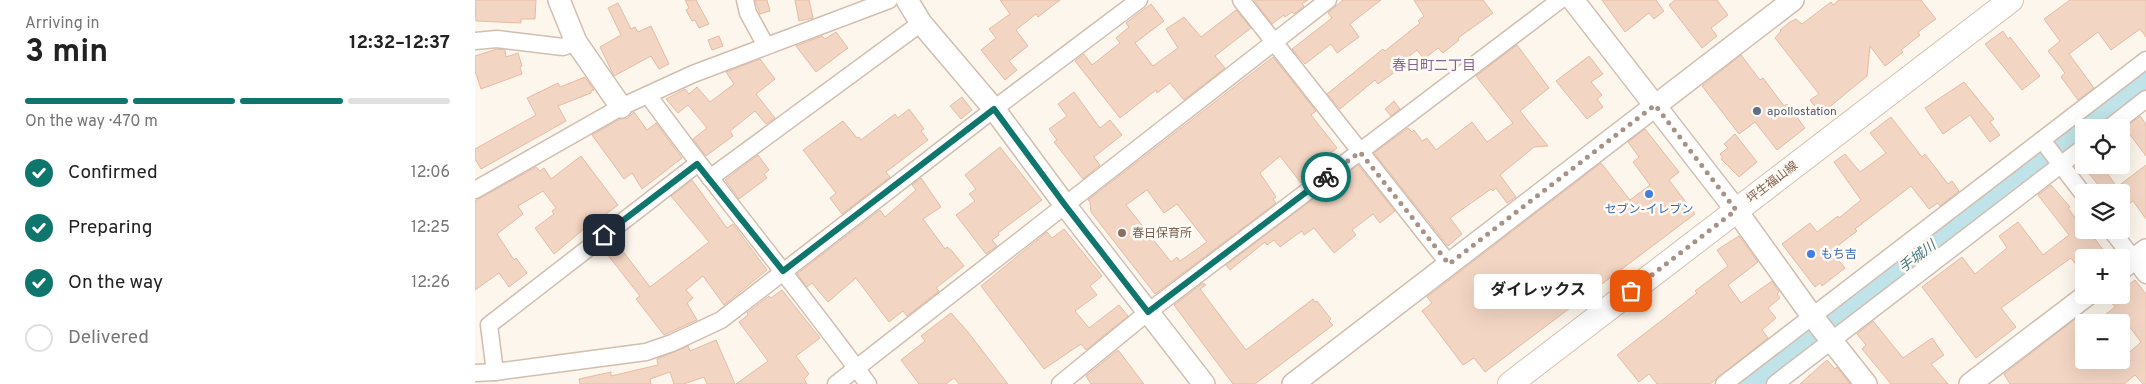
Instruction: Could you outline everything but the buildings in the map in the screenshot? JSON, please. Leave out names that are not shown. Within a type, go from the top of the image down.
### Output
[{"type":"main road","name":"坪生福山線","points":[[1510,384],[2011,0]]},
{"type":"street","points":[[559,0],[576,42],[621,107]]},
{"type":"street","points":[[745,0],[748,13],[765,46]]},
{"type":"street","points":[[475,190],[621,107],[693,74],[889,0]]},
{"type":"street","points":[[907,0],[921,23],[994,109],[1065,205],[1204,384]]},
{"type":"street","points":[[475,373],[646,352],[672,343],[721,320],[994,109],[1139,0]]},
{"type":"street","points":[[1241,0],[1449,264]]},
{"type":"street","points":[[835,384],[1328,0]]},
{"type":"street","points":[[1060,384],[1148,312],[1560,0]]},
{"type":"street","points":[[1573,0],[1736,210],[1821,328],[1866,384]]},
{"type":"street","points":[[1293,384],[1793,0]]},
{"type":"street","points":[[710,178],[921,23]]},
{"type":"street","points":[[475,40],[497,39],[563,46],[576,42]]},
{"type":"street","points":[[1775,384],[1821,328],[2043,142],[2146,60]]},
{"type":"street","points":[[648,95],[697,164],[783,271],[868,384]]},
{"type":"street","points":[[2120,119],[2146,99]]},
{"type":"street","points":[[2043,142],[2075,184]]},
{"type":"street","points":[[1724,384],[1821,328],[2058,162],[2075,152]]},
{"type":"street","points":[[495,372],[489,325],[697,164]]},
{"type":"street","points":[[2118,239],[2137,263]]},
{"type":"street","points":[[1970,384],[2075,304]]},
{"type":"waterway","name":"手城川","points":[[2097,119],[2146,81]]},
{"type":"waterway","name":"手城川","points":[[1750,384],[2075,135]]},
{"type":"way so far","points":[[1326,177],[1360,152],[1449,264],[1655,105],[1736,210],[1631,291]]},
{"type":"place","name":"apollostation","points":[[1757,111]]},
{"type":"place","name":"セブン-イレブン","points":[[1649,194]]},
{"type":"place","name":"春日保育所","points":[[1122,233]]},
{"type":"place","name":"もち吉","points":[[1811,254]]},
{"type":"place","name":"ダイレックス","points":[[1631,291]]},
{"type":"district","name":"春日町二丁目","points":[[1434,65]]},
{"type":"route","points":[[604,235],[697,164],[783,271],[994,109],[1148,312],[1326,177]]}]
